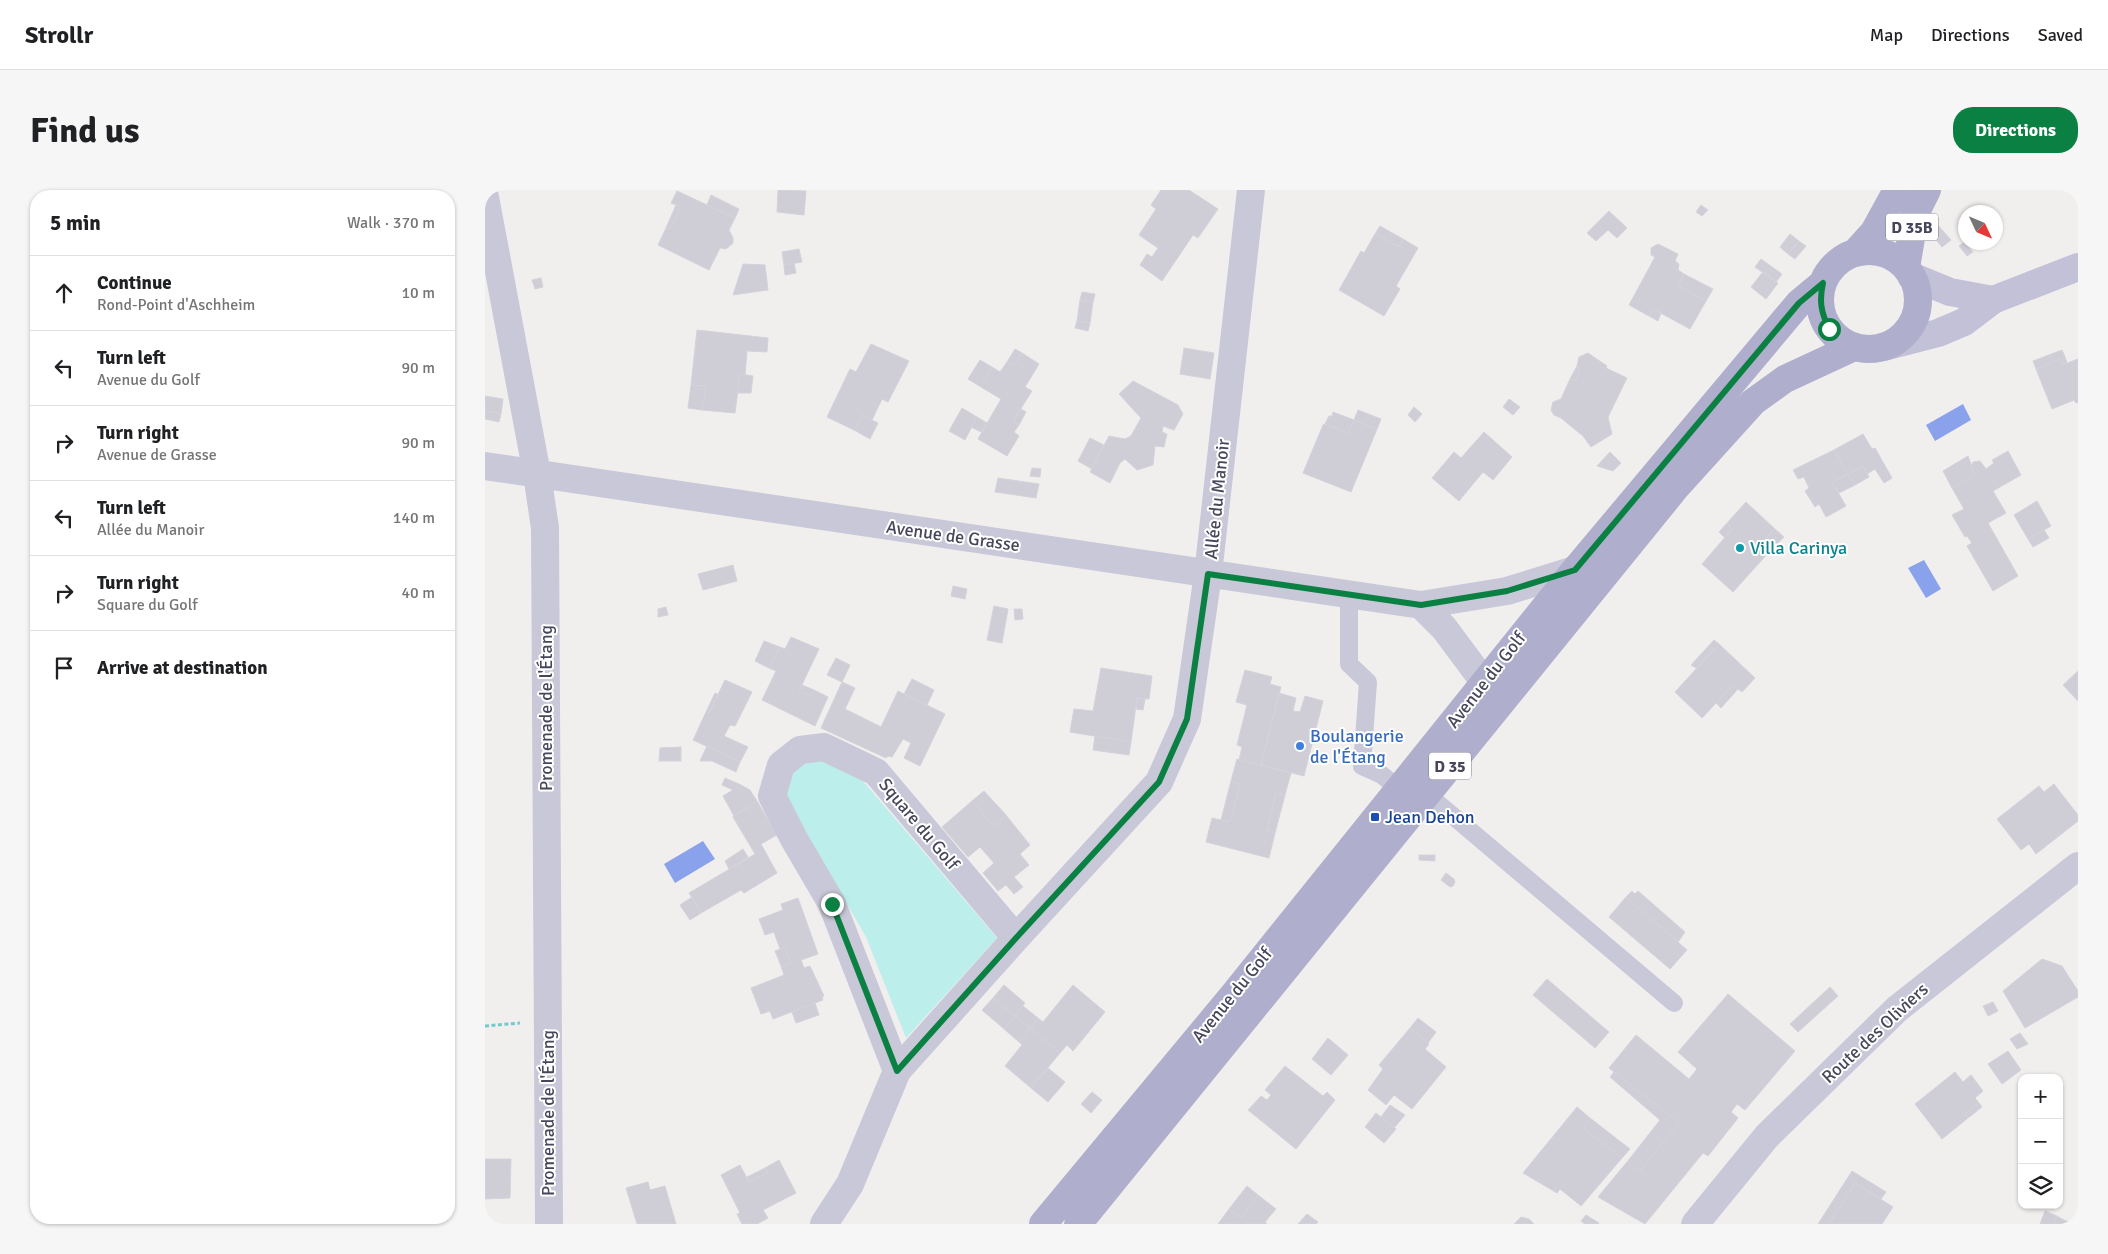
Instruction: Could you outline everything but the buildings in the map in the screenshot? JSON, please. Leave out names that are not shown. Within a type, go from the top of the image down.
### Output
[{"type":"main road","name":"D 35B","points":[[1855,253],[1874,232],[1897,190]]},
{"type":"main road","name":"D 35B","points":[[1909,272],[1915,214],[1927,190]]},
{"type":"main road","points":[[1869,251],[1883,253],[1895,259],[1909,272],[1917,292],[1917,310],[1910,325],[1899,339],[1884,347],[1869,349],[1854,347],[1840,340],[1829,329],[1822,314],[1820,299],[1823,283],[1830,270],[1842,259],[1855,253],[1869,251]]},
{"type":"main road","name":"Avenue du Golf","points":[[1043,1224],[1235,993],[1575,570],[1799,303],[1823,283]]},
{"type":"main road","name":"Avenue du Golf","points":[[1077,1224],[1677,486],[1753,402],[1785,379],[1854,347]]},
{"type":"main road","points":[[1486,680],[1503,673],[1545,648]]},
{"type":"street","name":"Allée du Manoir","points":[[825,1224],[850,1184],[897,1071],[1159,782],[1187,719],[1208,574],[1251,190]]},
{"type":"street","name":"Promenade de l'Étang","points":[[485,197],[537,474],[545,528],[549,1224]]},
{"type":"street","points":[[1884,347],[1947,329],[1964,322],[1993,300],[2078,267]]},
{"type":"street","points":[[1909,272],[1949,292],[1993,300]]},
{"type":"street","name":"Avenue de Grasse","points":[[485,466],[1421,605],[1507,591],[1575,570]]},
{"type":"street","points":[[1421,605],[1444,628],[1479,675],[1486,680]]},
{"type":"street","name":"Square du Golf","points":[[897,1071],[832,904],[794,839],[772,796],[781,765],[800,750],[824,747],[876,772],[1016,938]]},
{"type":"street","name":"Route des Oliviers","points":[[1695,1224],[1767,1136],[1897,1009],[2078,866]]},
{"type":"lane","points":[[1349,593],[1349,664],[1368,682],[1362,766],[1382,776],[1399,789]]},
{"type":"lane","points":[[1427,794],[1674,1003]]},
{"type":"path","points":[[485,1026],[548,1020]]},
{"type":"shaded area","points":[[816,757],[863,781],[997,938],[906,1038],[866,937],[783,793],[793,764]]},
{"type":"water","points":[[1963,404],[1971,420],[1935,441],[1926,425]]},
{"type":"water","points":[[1924,560],[1941,589],[1926,598],[1908,568]]},
{"type":"water","points":[[703,841],[715,859],[675,883],[664,864]]},
{"type":"place","name":"Villa Carinya","points":[[1740,548]]},
{"type":"place","name":"Boulangerie de l'Étang","points":[[1300,746]]},
{"type":"place","name":"Jean Dehon","points":[[1375,817]]},
{"type":"route","points":[[832,904],[897,1071],[1159,782],[1187,719],[1208,574],[1349,593],[1421,605],[1507,591],[1575,570],[1799,303],[1823,283],[1820,299],[1822,314],[1829,329]]}]
